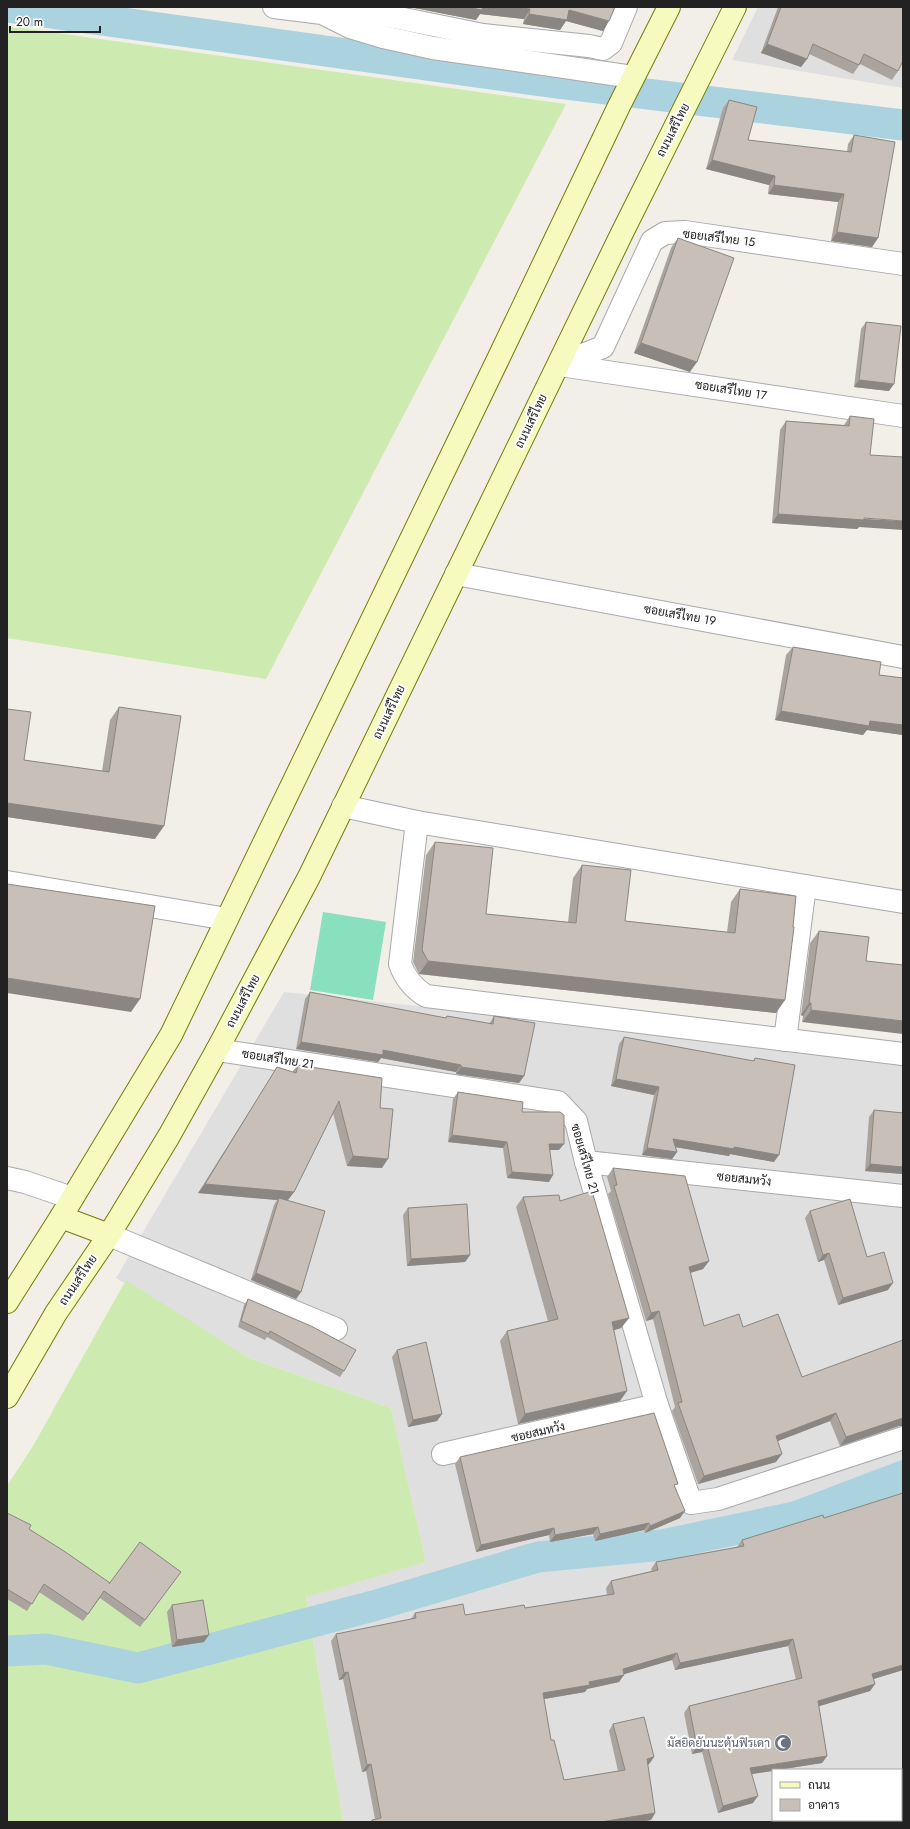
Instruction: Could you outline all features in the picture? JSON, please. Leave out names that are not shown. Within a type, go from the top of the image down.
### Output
[{"type":"main road","points":[[9,1294],[61,1217],[171,1035],[493,370],[618,106],[669,7]]},
{"type":"main road","name":"ถนนเสรีไทย","points":[[7,1398],[56,1313],[109,1235],[169,1136],[217,1050],[305,884],[677,121],[735,7]]},
{"type":"main road","points":[[61,1217],[109,1235]]},
{"type":"street","points":[[274,7],[322,13],[410,13],[483,35],[589,46],[602,49],[611,43],[626,7]]},
{"type":"street","points":[[322,13],[350,27],[383,37],[433,48],[633,77]]},
{"type":"street","name":"ซอยเสรีไทย 15","points":[[559,364],[603,347],[652,241],[665,233],[685,232],[903,264]]},
{"type":"street","name":"ซอยเสรีไทย 17","points":[[559,364],[903,416]]},
{"type":"street","name":"ซอยเสรีไทย 19","points":[[456,574],[903,657]]},
{"type":"street","points":[[343,806],[417,822],[903,902]]},
{"type":"street","points":[[417,822],[400,964],[404,974],[416,990],[426,996],[903,1054]]},
{"type":"street","points":[[7,882],[227,919]]},
{"type":"street","points":[[785,1040],[805,886]]},
{"type":"street","name":"ซอยเสรีไทย 21","points":[[217,1050],[558,1102],[576,1121],[586,1162],[657,1405],[691,1503],[718,1499],[903,1438]]},
{"type":"street","name":"ซอยสมหวัง","points":[[586,1162],[903,1196]]},
{"type":"street","points":[[7,1178],[25,1182],[72,1198]]},
{"type":"street","points":[[109,1235],[336,1330]]},
{"type":"street","name":"ซอยสมหวัง","points":[[443,1454],[657,1405]]},
{"type":"shaded area","points":[[758,7],[903,7],[903,88],[732,60]]},
{"type":"shaded area","points":[[284,992],[903,1057],[903,1784],[902,1769],[772,1769],[772,1821],[816,1821],[811,1822],[343,1822],[306,1596],[426,1562],[391,1408],[249,1358],[116,1278]]},
{"type":"green space","points":[[7,26],[566,104],[266,679],[7,638]]},
{"type":"green space","points":[[323,912],[386,922],[373,1000],[310,990]]},
{"type":"green space","points":[[126,1280],[249,1358],[391,1408],[426,1562],[306,1597],[343,1822],[7,1822],[7,1486],[33,1446]]},
{"type":"green space","points":[[902,1784],[903,1822],[811,1822],[902,1821]]},
{"type":"building","points":[[466,7],[483,7],[482,10]]},
{"type":"building","points":[[511,7],[615,7],[609,21],[569,10],[567,20],[529,14],[530,9]]},
{"type":"building","points":[[781,7],[903,7],[903,61],[898,71],[864,54],[859,65],[813,44],[807,59],[767,44]]},
{"type":"building","points":[[729,100],[757,107],[748,140],[851,152],[854,135],[895,142],[878,238],[837,232],[844,194],[774,185],[775,176],[712,160]]},
{"type":"building","points":[[678,238],[734,258],[697,362],[641,343]]},
{"type":"building","points":[[866,322],[901,326],[894,384],[859,380]]},
{"type":"building","points":[[850,416],[874,419],[870,455],[903,457],[903,521],[778,514],[786,421],[849,426]]},
{"type":"building","points":[[793,647],[881,662],[879,675],[903,678],[903,725],[870,721],[869,726],[781,711]]},
{"type":"building","points":[[119,707],[181,716],[164,826],[7,803],[7,709],[31,712],[24,760],[109,772]]},
{"type":"building","points":[[435,842],[493,848],[486,914],[576,923],[582,865],[631,870],[625,921],[735,933],[740,889],[796,896],[794,927],[785,1000],[428,961],[422,950]]},
{"type":"building","points":[[7,884],[155,906],[140,999],[7,978]]},
{"type":"building","points":[[819,931],[869,937],[866,961],[903,965],[903,1021],[811,1010],[811,1003],[809,1003]]},
{"type":"building","points":[[310,992],[446,1018],[447,1016],[493,1024],[494,1016],[535,1023],[524,1076],[461,1067],[461,1065],[383,1050],[383,1055],[301,1042]]},
{"type":"building","points":[[624,1037],[754,1061],[755,1058],[795,1065],[779,1155],[673,1139],[677,1152],[647,1148],[659,1087],[616,1079]]},
{"type":"building","points":[[298,1065],[382,1078],[380,1108],[393,1109],[388,1159],[353,1156],[339,1101],[294,1192],[205,1184],[277,1067],[296,1073]]},
{"type":"building","points":[[458,1092],[523,1102],[522,1112],[560,1112],[564,1115],[564,1144],[549,1144],[553,1175],[512,1172],[507,1142],[452,1135]]},
{"type":"building","points":[[874,1110],[903,1113],[903,1167],[870,1164]]},
{"type":"building","points":[[613,1168],[685,1176],[709,1261],[689,1267],[704,1326],[739,1314],[743,1327],[778,1314],[802,1377],[903,1340],[903,1418],[846,1437],[836,1413],[776,1436],[782,1454],[704,1476],[678,1403],[682,1402],[659,1311],[651,1313],[614,1186],[617,1185]]},
{"type":"building","points":[[592,1191],[629,1318],[612,1322],[627,1391],[525,1414],[507,1331],[558,1319],[523,1197],[559,1195],[560,1201]]},
{"type":"building","points":[[279,1198],[325,1211],[301,1292],[256,1273]]},
{"type":"building","points":[[850,1199],[867,1257],[884,1252],[893,1283],[843,1298],[829,1253],[823,1255],[810,1211]]},
{"type":"building","points":[[467,1204],[470,1255],[411,1259],[408,1208]]},
{"type":"building","points":[[248,1299],[311,1326],[356,1350],[344,1371],[270,1331],[269,1334],[241,1321]]},
{"type":"building","points":[[426,1342],[442,1414],[413,1420],[397,1350]]},
{"type":"building","points":[[654,1413],[678,1484],[674,1485],[685,1511],[650,1526],[649,1523],[600,1534],[598,1527],[555,1535],[554,1528],[481,1545],[460,1457]]},
{"type":"building","points":[[903,1493],[903,1665],[872,1674],[875,1684],[818,1701],[827,1756],[750,1768],[758,1796],[723,1806],[707,1745],[697,1747],[689,1706],[802,1678],[793,1639],[680,1663],[677,1653],[623,1669],[624,1675],[589,1682],[590,1685],[543,1693],[551,1740],[554,1740],[564,1780],[625,1770],[613,1724],[644,1717],[654,1757],[647,1759],[655,1813],[601,1822],[372,1822],[372,1820],[381,1818],[371,1764],[367,1765],[348,1672],[344,1673],[336,1634],[416,1618],[415,1613],[463,1604],[465,1615],[524,1605],[525,1608],[614,1594],[611,1581],[658,1570],[656,1562],[744,1546],[742,1540],[823,1515],[824,1518]]},
{"type":"building","points":[[7,1513],[31,1525],[29,1529],[110,1583],[140,1542],[181,1572],[145,1620],[104,1591],[88,1614],[44,1584],[32,1604],[7,1589]]},
{"type":"building","points":[[203,1600],[209,1635],[177,1640],[172,1605]]},
{"type":"waterway","points":[[7,7],[556,83],[903,125]]},
{"type":"waterway","points":[[7,1651],[46,1649],[138,1668],[373,1606],[538,1557],[662,1545],[795,1517],[903,1476]]},
{"type":"place","name":"มัสยิดยันนะตุ้นฟิรเดา","points":[[783,1743]]}]
